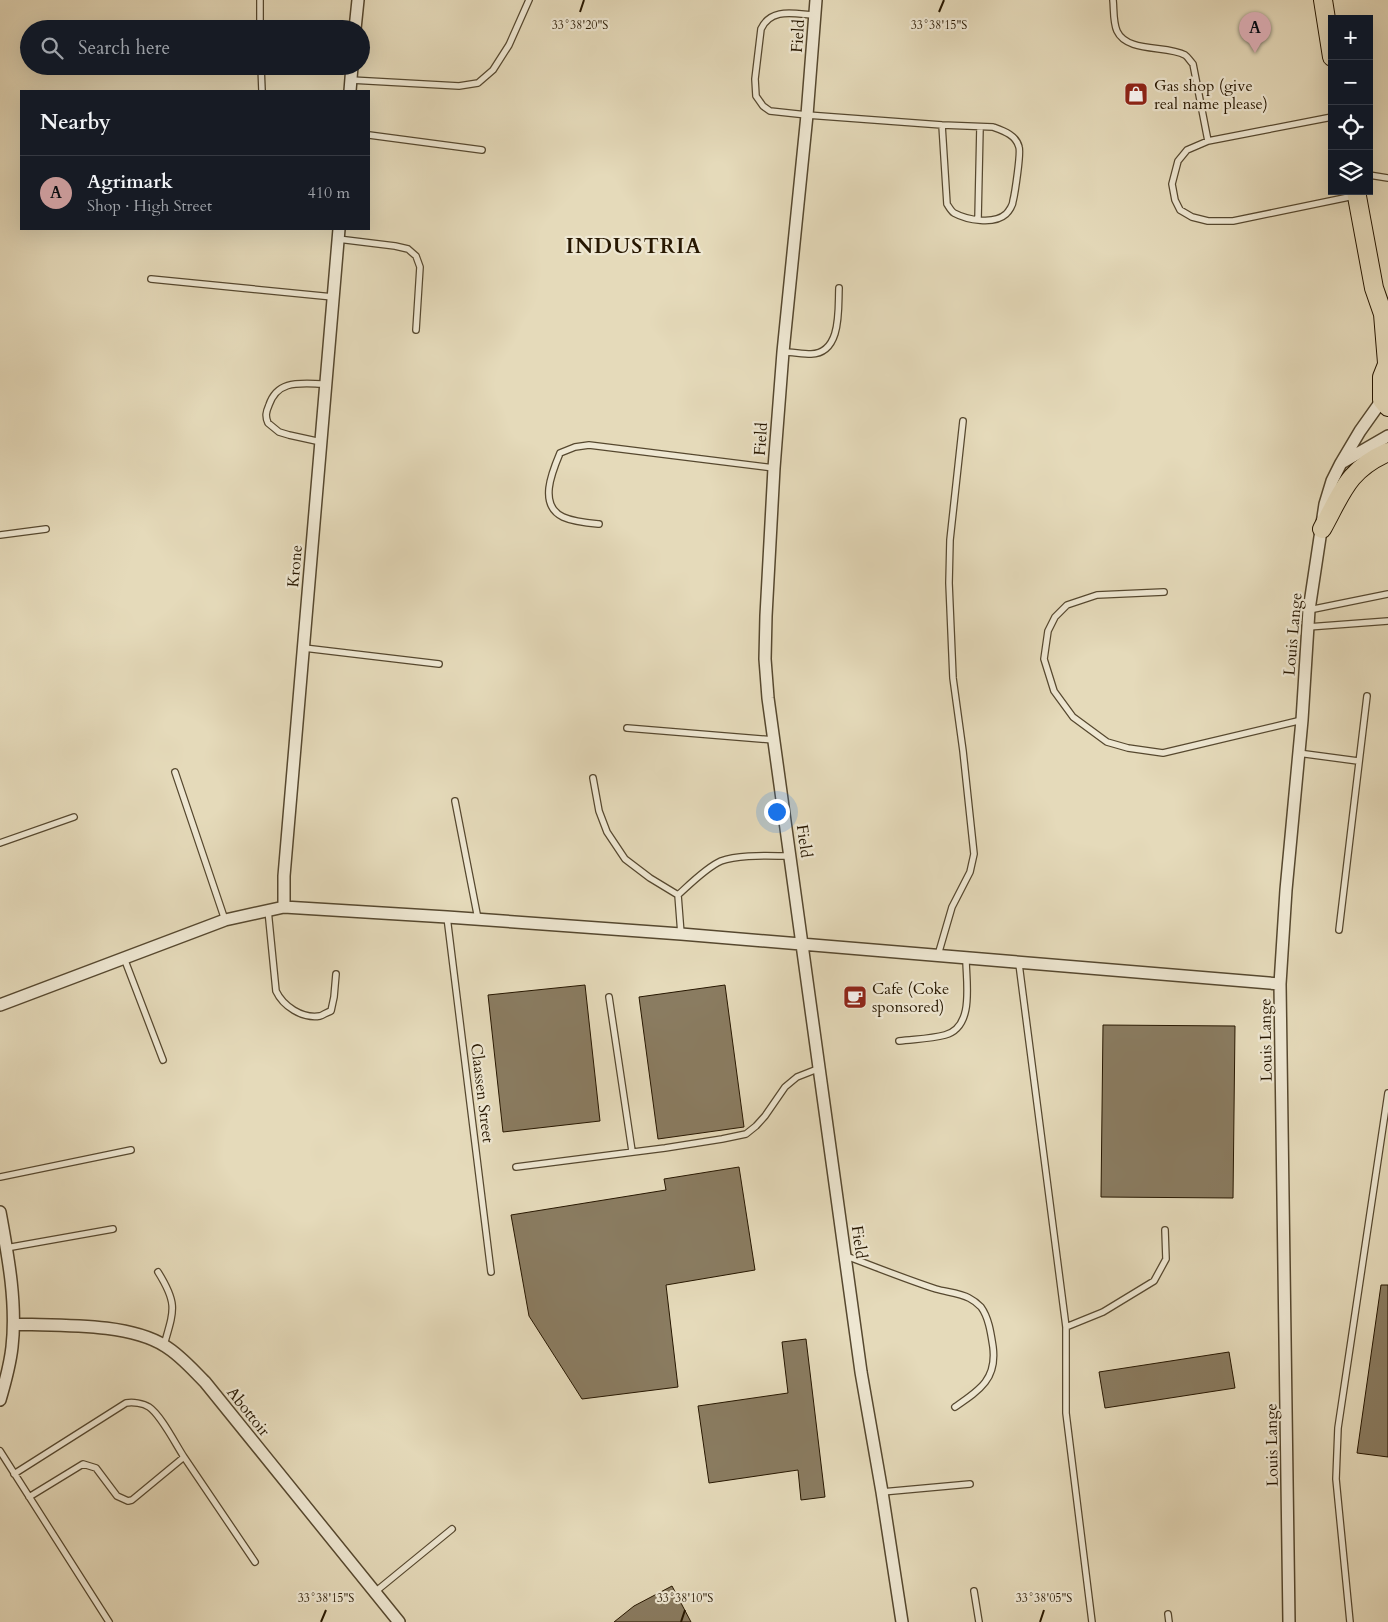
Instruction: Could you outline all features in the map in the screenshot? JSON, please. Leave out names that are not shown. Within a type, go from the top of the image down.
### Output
[{"type":"main road","points":[[1323,0],[1328,32]]},
{"type":"main road","points":[[1356,195],[1374,288],[1386,316],[1387,362],[1382,377],[1385,403]]},
{"type":"main road","points":[[1322,529],[1343,490],[1355,473],[1371,460],[1388,452]]},
{"type":"street","points":[[356,20],[358,0]]},
{"type":"street","name":"Field","points":[[816,0],[774,468],[765,660],[768,698],[861,1372],[902,1622]]},
{"type":"street","name":"Krone","points":[[284,907],[284,876],[338,234]]},
{"type":"street","name":"Louis Lange","points":[[1289,1622],[1280,984],[1302,720],[1309,610],[1325,504],[1332,481],[1360,431],[1385,403]]},
{"type":"street","points":[[1341,463],[1388,436]]},
{"type":"street","points":[[0,1006],[225,920],[284,907],[681,934],[803,946],[1280,984]]},
{"type":"street","points":[[0,1212],[14,1324],[12,1348],[0,1400]]},
{"type":"street","name":"Abottoir","points":[[14,1324],[112,1328],[140,1335],[164,1345],[184,1360],[204,1382],[399,1622]]},
{"type":"lane","points":[[260,0],[260,20]]},
{"type":"lane","points":[[350,86],[459,86],[478,83],[493,70],[509,45],[529,0]]},
{"type":"lane","points":[[1113,0],[1116,30],[1122,39],[1143,46],[1186,55],[1193,64],[1208,141]]},
{"type":"lane","points":[[814,15],[784,13],[772,15],[764,21],[761,29],[755,80],[756,96],[764,106],[770,111],[807,115],[980,127],[1003,130],[1015,138],[1020,148],[1013,203],[1006,214],[996,220],[964,217],[953,212],[946,204],[942,125]]},
{"type":"lane","points":[[261,75],[262,90]]},
{"type":"lane","points":[[1328,119],[1208,141],[1187,150],[1178,161],[1172,184],[1176,200],[1180,210],[1192,217],[1208,221],[1233,221],[1351,195]]},
{"type":"lane","points":[[978,219],[980,127]]},
{"type":"lane","points":[[370,135],[482,150]]},
{"type":"lane","points":[[1373,176],[1388,178]]},
{"type":"lane","points":[[338,234],[408,249],[416,256],[420,267],[416,330]]},
{"type":"lane","points":[[151,279],[333,296]]},
{"type":"lane","points":[[783,352],[812,354],[824,350],[830,343],[838,323],[839,288]]},
{"type":"lane","points":[[321,442],[280,432],[268,424],[266,412],[274,393],[285,386],[294,384],[326,384]]},
{"type":"lane","points":[[938,957],[952,906],[970,872],[974,854],[953,678],[949,583],[950,540],[963,421]]},
{"type":"lane","points":[[598,524],[574,521],[562,517],[553,508],[549,496],[551,473],[560,453],[575,447],[589,445],[774,468]]},
{"type":"lane","points":[[0,535],[46,529]]},
{"type":"lane","points":[[1164,592],[1096,595],[1067,605],[1055,617],[1048,631],[1044,659],[1054,691],[1072,717],[1106,742],[1128,748],[1163,753],[1302,720]]},
{"type":"lane","points":[[1309,610],[1388,594]]},
{"type":"lane","points":[[1308,627],[1388,621]]},
{"type":"lane","points":[[304,648],[439,664]]},
{"type":"lane","points":[[1339,930],[1367,696]]},
{"type":"lane","points":[[627,728],[774,740]]},
{"type":"lane","points":[[1298,753],[1358,761]]},
{"type":"lane","points":[[175,772],[225,920]]},
{"type":"lane","points":[[594,778],[600,810],[607,832],[625,860],[678,895]]},
{"type":"lane","points":[[455,801],[478,919]]},
{"type":"lane","points":[[0,843],[74,817]]},
{"type":"lane","points":[[678,895],[696,878],[720,861],[734,858],[790,856]]},
{"type":"lane","points":[[678,895],[681,934]]},
{"type":"lane","points":[[268,910],[276,992],[280,999],[290,1008],[305,1015],[320,1016],[331,1011],[336,974]]},
{"type":"lane","name":"Claassen Street","points":[[447,917],[491,1272]]},
{"type":"lane","points":[[124,958],[163,1060]]},
{"type":"lane","points":[[899,1041],[946,1035],[956,1029],[962,1022],[967,1002],[966,959]]},
{"type":"lane","points":[[1019,964],[1066,1327],[1066,1412],[1092,1622]]},
{"type":"lane","points":[[609,997],[632,1151]]},
{"type":"lane","points":[[516,1167],[609,1156],[746,1134],[766,1116],[785,1087],[797,1077],[820,1068]]},
{"type":"lane","points":[[1350,1622],[1336,1479],[1338,1428],[1388,1093]]},
{"type":"lane","points":[[0,1177],[131,1150]]},
{"type":"lane","points":[[6,1248],[113,1229]]},
{"type":"lane","points":[[1066,1327],[1103,1312],[1154,1281],[1166,1259],[1165,1230]]},
{"type":"lane","points":[[846,1256],[918,1283],[968,1297],[980,1306],[988,1321],[992,1338],[994,1360],[992,1370],[988,1380],[955,1407]]},
{"type":"lane","points":[[158,1272],[169,1290],[173,1314],[164,1345]]},
{"type":"lane","points":[[14,1474],[126,1402],[148,1406],[156,1413],[255,1562]]},
{"type":"lane","points":[[0,1451],[109,1622]]},
{"type":"lane","points":[[29,1497],[83,1464],[96,1468],[117,1496],[128,1501],[132,1500],[184,1457]]},
{"type":"lane","points":[[882,1492],[970,1484]]},
{"type":"lane","points":[[376,1592],[452,1529]]},
{"type":"lane","points":[[974,1592],[979,1622]]},
{"type":"lane","points":[[1168,1614],[1169,1622]]},
{"type":"building","points":[[585,985],[600,1121],[503,1132],[488,995]]},
{"type":"building","points":[[725,985],[744,1127],[658,1139],[639,997]]},
{"type":"building","points":[[1103,1025],[1235,1026],[1233,1198],[1101,1197]]},
{"type":"building","points":[[739,1167],[755,1270],[666,1285],[678,1387],[582,1399],[529,1316],[511,1215],[666,1190],[664,1179]]},
{"type":"building","points":[[1381,1285],[1388,1285],[1388,1457],[1357,1453]]},
{"type":"building","points":[[806,1339],[825,1497],[801,1500],[798,1470],[709,1483],[698,1406],[788,1393],[782,1342]]},
{"type":"building","points":[[1229,1352],[1235,1388],[1105,1408],[1099,1372]]},
{"type":"building","points":[[672,1586],[691,1622],[614,1622],[634,1606]]},
{"type":"place","name":"Agrimark","points":[[1255,53]]},
{"type":"place","name":"Gas shop (give real name please)","points":[[1136,94]]},
{"type":"place","name":"Cafe (Coke sponsored)","points":[[855,997]]},
{"type":"district","name":"INDUSTRIA","points":[[634,246]]}]
